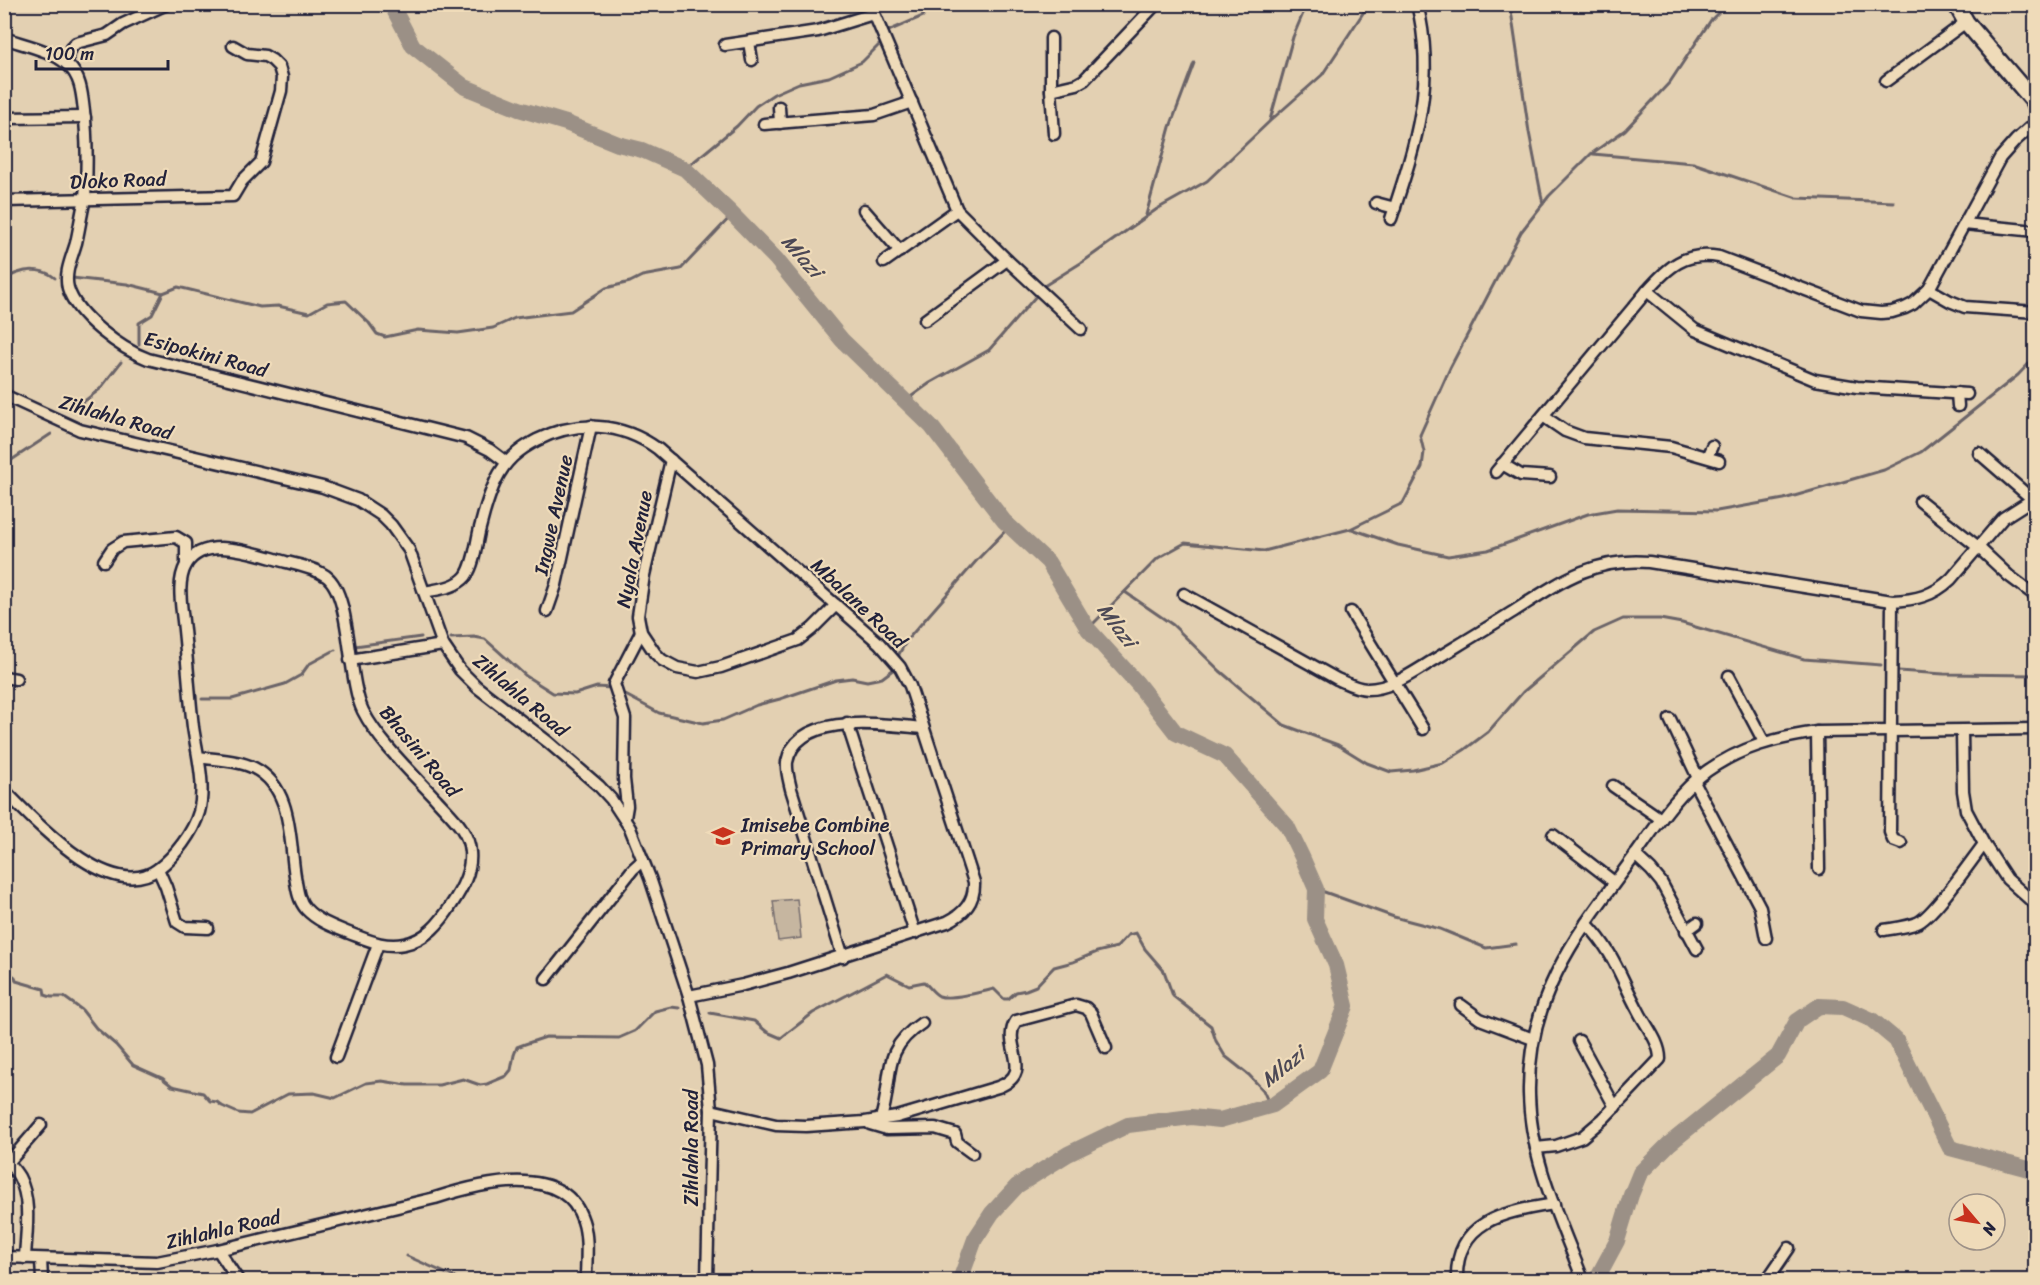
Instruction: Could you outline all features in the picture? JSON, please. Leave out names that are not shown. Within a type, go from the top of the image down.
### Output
[{"type":"street","points":[[4,38],[66,62],[71,48],[76,43],[107,35],[123,24],[167,4]]},
{"type":"street","points":[[1051,90],[1084,80],[1156,4]]},
{"type":"street","points":[[1376,203],[1393,213],[1424,104],[1426,60],[1417,4]]},
{"type":"street","points":[[1956,4],[1966,22],[2036,104]]},
{"type":"street","points":[[725,45],[828,29],[872,9],[957,210],[1081,328]]},
{"type":"street","points":[[1886,81],[1966,22]]},
{"type":"street","points":[[1051,38],[1054,134]]},
{"type":"street","points":[[749,42],[752,60]]},
{"type":"street","name":"Dloko Road","points":[[4,201],[233,196],[242,181],[261,162],[281,91],[282,77],[276,62],[265,57],[247,54],[232,46]]},
{"type":"street","name":"Esipokini Road","points":[[66,62],[78,80],[85,117],[84,200],[76,243],[68,267],[67,286],[82,312],[127,350],[148,359],[466,438],[506,462]]},
{"type":"street","points":[[764,124],[874,115],[912,102]]},
{"type":"street","points":[[779,107],[780,123]]},
{"type":"street","points":[[4,118],[85,117]]},
{"type":"street","points":[[1550,477],[1521,475],[1499,468],[1647,291],[1676,263],[1696,256],[1711,256],[1734,262],[1854,309],[1872,313],[1892,312],[1905,308],[1913,304],[1929,289],[2000,158],[2036,122]]},
{"type":"street","points":[[864,210],[900,251]]},
{"type":"street","points":[[884,262],[957,210]]},
{"type":"street","points":[[1964,224],[2036,231]]},
{"type":"street","points":[[925,320],[1007,260]]},
{"type":"street","points":[[1929,289],[1950,301],[1965,306],[2036,312]]},
{"type":"street","points":[[1647,291],[1695,330],[1815,380],[1857,387],[1962,394],[1959,406]]},
{"type":"street","name":"Zihlahla Road","points":[[4,395],[80,429],[345,494],[381,515],[401,537],[409,550],[443,645],[469,680],[548,742],[599,786],[625,818],[643,860],[689,996],[704,1049],[711,1110],[707,1281]]},
{"type":"street","points":[[1543,416],[1565,431],[1584,438],[1664,446],[1719,461]]},
{"type":"street","name":"Ingwe Avenue","points":[[547,611],[556,585],[591,426]]},
{"type":"street","name":"Mbalane Road","points":[[424,592],[457,584],[469,571],[489,498],[506,462],[521,449],[570,427],[614,428],[649,442],[671,460],[879,643],[900,667],[910,686],[974,882],[969,905],[957,917],[843,957],[763,980],[689,996]]},
{"type":"street","points":[[1707,457],[1712,446]]},
{"type":"street","points":[[1184,594],[1346,683],[1367,689],[1386,686],[1394,682],[1572,575],[1622,561],[1649,562],[1892,601],[1916,600],[1941,588],[2003,518],[2034,498],[1979,453]]},
{"type":"street","name":"Nyala Avenue","points":[[671,460],[639,603],[638,616],[641,632],[655,653],[669,665],[692,671],[710,670],[798,640],[836,605]]},
{"type":"street","points":[[1920,501],[1978,547],[2008,576],[2036,596]]},
{"type":"street","points":[[4,790],[50,836],[94,866],[129,878],[144,876],[158,869],[180,847],[198,817],[201,794],[199,757],[194,730],[182,609],[181,586],[186,565],[186,543],[176,537],[123,542],[112,549],[104,561]]},
{"type":"street","name":"Bhasini Road","points":[[186,565],[196,554],[205,550],[230,549],[304,566],[327,576],[332,581],[340,598],[360,704],[369,720],[455,820],[465,835],[470,850],[469,870],[464,883],[433,928],[414,942],[392,946],[378,944],[336,928],[316,918],[304,907],[298,894],[286,809],[278,788],[266,775],[247,765],[199,757]]},
{"type":"street","points":[[1892,601],[1890,832],[1893,840],[1901,843]]},
{"type":"street","points":[[1351,612],[1423,729]]},
{"type":"street","points":[[625,818],[627,806],[624,779],[625,718],[614,684],[641,632]]},
{"type":"street","points":[[350,660],[443,645]]},
{"type":"street","points":[[1729,676],[1764,742]]},
{"type":"street","points":[[4,677],[16,679]]},
{"type":"street","points":[[1670,719],[1696,780],[1760,907],[1766,938]]},
{"type":"street","points":[[847,723],[915,933]]},
{"type":"street","points":[[843,957],[791,789],[787,767],[789,755],[801,739],[824,728],[847,723],[924,728]]},
{"type":"street","points":[[1583,1281],[1554,1204],[1531,1126],[1529,1093],[1533,1039],[1549,986],[1568,950],[1614,882],[1661,819],[1696,780],[1726,759],[1764,742],[1786,736],[1817,732],[2036,729]]},
{"type":"street","points":[[1962,731],[1964,803],[1975,830],[2012,885],[2036,905]]},
{"type":"street","points":[[1817,732],[1819,869]]},
{"type":"street","points":[[1613,786],[1661,819]]},
{"type":"street","points":[[1553,835],[1614,882]]},
{"type":"street","points":[[1884,930],[1916,924],[1923,920],[1984,844]]},
{"type":"street","points":[[1635,855],[1661,882],[1697,949]]},
{"type":"street","points":[[546,979],[633,869],[643,860]]},
{"type":"street","points":[[158,869],[177,922],[185,927],[208,928]]},
{"type":"street","points":[[1536,1148],[1556,1146],[1582,1137],[1615,1107],[1659,1061],[1660,1053],[1611,953],[1586,922]]},
{"type":"street","points":[[1686,931],[1697,923]]},
{"type":"street","points":[[336,1057],[378,944]]},
{"type":"street","points":[[711,1110],[776,1125],[806,1126],[865,1122],[909,1114],[1010,1082],[1017,1066],[1011,1030],[1016,1021],[1060,1008],[1081,1005],[1086,1008],[1094,1018],[1106,1048]]},
{"type":"street","points":[[1461,1005],[1480,1018],[1533,1039]]},
{"type":"street","points":[[880,1120],[893,1054],[904,1037],[922,1023]]},
{"type":"street","points":[[1579,1041],[1615,1107]]},
{"type":"street","points":[[865,1122],[887,1129],[935,1128],[955,1134],[957,1142],[972,1153]]},
{"type":"street","points":[[25,1258],[25,1200],[19,1178],[6,1160],[41,1125]]},
{"type":"street","name":"Zihlahla Road","points":[[4,1257],[157,1262],[218,1251],[455,1192],[528,1181],[549,1185],[560,1191],[579,1209],[584,1222],[586,1239],[586,1281]]},
{"type":"street","points":[[1457,1281],[1458,1263],[1463,1246],[1481,1224],[1498,1215],[1554,1204]]},
{"type":"street","points":[[1767,1281],[1789,1248]]},
{"type":"street","points":[[218,1251],[238,1281]]},
{"type":"street","points":[[41,1259],[42,1281]]},
{"type":"shaded area","points":[[797,899],[801,938],[778,941],[773,901]]},
{"type":"waterway","name":"Mlazi","points":[[391,4],[413,46],[465,87],[519,109],[566,123],[618,144],[642,150],[685,169],[776,259],[842,340],[931,426],[1004,521],[1048,562],[1088,629],[1137,683],[1176,733],[1225,756],[1287,826],[1302,857],[1316,889],[1315,919],[1336,965],[1346,1006],[1320,1071],[1273,1105],[1220,1120],[1191,1117],[1128,1125],[1068,1154],[1017,1186],[992,1213],[975,1239],[960,1280]]},
{"type":"waterway","points":[[886,32],[923,16],[929,4]]},
{"type":"waterway","points":[[1270,120],[1293,37],[1307,4]]},
{"type":"waterway","points":[[1510,4],[1529,132],[1543,204]]},
{"type":"waterway","points":[[1088,629],[1158,558],[1185,543],[1264,551],[1350,529],[1403,503],[1422,467],[1424,452],[1420,435],[1450,368],[1521,232],[1549,196],[1591,154],[1625,130],[1670,82],[1711,20],[1727,4]]},
{"type":"waterway","points":[[1852,4],[1871,6]]},
{"type":"waterway","points":[[1044,286],[1084,261],[1157,209],[1207,181],[1322,75],[1367,7]]},
{"type":"waterway","points":[[685,169],[737,126],[756,106],[774,94],[799,83],[829,77],[862,62],[879,45]]},
{"type":"waterway","points":[[1146,215],[1170,127],[1194,63]]},
{"type":"waterway","points":[[1593,154],[1693,163],[1797,198],[1894,202]]},
{"type":"waterway","points":[[139,344],[139,323],[152,315],[163,293],[178,287],[260,307],[278,306],[309,313],[327,303],[346,301],[377,334],[385,337],[418,330],[458,333],[493,328],[515,318],[571,311],[606,288],[630,282],[642,276],[681,269],[732,215]]},
{"type":"waterway","points":[[4,279],[23,271],[33,270],[47,273],[55,278]]},
{"type":"waterway","points":[[72,278],[127,284],[163,293]]},
{"type":"waterway","points":[[905,401],[930,383],[989,350],[1037,295]]},
{"type":"waterway","points":[[1352,529],[1398,545],[1448,556],[1488,550],[1588,514],[1617,509],[1717,511],[1784,499],[1884,470],[1921,452],[2018,375],[2036,356]]},
{"type":"waterway","points":[[82,403],[100,389],[121,362]]},
{"type":"waterway","points":[[4,465],[51,434]]},
{"type":"waterway","points":[[899,660],[899,654],[907,640],[1010,526]]},
{"type":"waterway","points":[[1125,592],[1173,625],[1220,671],[1284,725],[1338,745],[1367,763],[1391,772],[1443,763],[1464,750],[1488,732],[1523,692],[1594,632],[1623,619],[1660,619],[1682,623],[1804,659],[1881,665]]},
{"type":"waterway","points":[[355,646],[421,637]]},
{"type":"waterway","points":[[451,638],[485,639],[526,676],[553,693],[575,694],[597,687],[611,688]]},
{"type":"waterway","points":[[202,699],[232,699],[285,684],[301,675],[309,664],[335,650]]},
{"type":"waterway","points":[[620,692],[659,713],[703,723],[723,720],[757,705],[836,680],[852,678],[867,681],[882,678],[898,666]]},
{"type":"waterway","points":[[1898,671],[2036,675]]},
{"type":"waterway","points":[[1316,889],[1394,917],[1440,929],[1486,948],[1516,944]]},
{"type":"waterway","points":[[710,1013],[754,1021],[767,1032],[781,1038],[813,1013],[887,974],[909,985],[924,982],[939,996],[974,994],[994,989],[1004,999],[1008,999],[1016,992],[1036,986],[1054,967],[1117,947],[1128,935],[1136,933],[1145,949],[1164,971],[1173,996],[1211,1026],[1216,1041],[1225,1056],[1249,1075],[1263,1090],[1270,1106]]},
{"type":"waterway","points":[[4,969],[15,977],[16,981],[44,989],[45,995],[64,997],[82,1010],[96,1028],[116,1045],[133,1065],[162,1078],[172,1086],[203,1093],[210,1101],[217,1102],[238,1113],[250,1114],[288,1094],[314,1093],[335,1098],[366,1083],[382,1081],[407,1085],[439,1085],[463,1079],[480,1085],[487,1084],[506,1076],[511,1070],[517,1047],[546,1037],[619,1038],[635,1031],[655,1011],[671,1007],[679,1008]]},
{"type":"waterway","points":[[1596,1280],[1617,1241],[1640,1173],[1669,1144],[1778,1056],[1797,1021],[1819,1006],[1843,1007],[1872,1020],[1896,1040],[1950,1148],[2036,1171]]},
{"type":"waterway","points":[[407,1256],[461,1280]]},
{"type":"place","name":"Imisebe Combine Primary School","points":[[723,836]]}]
